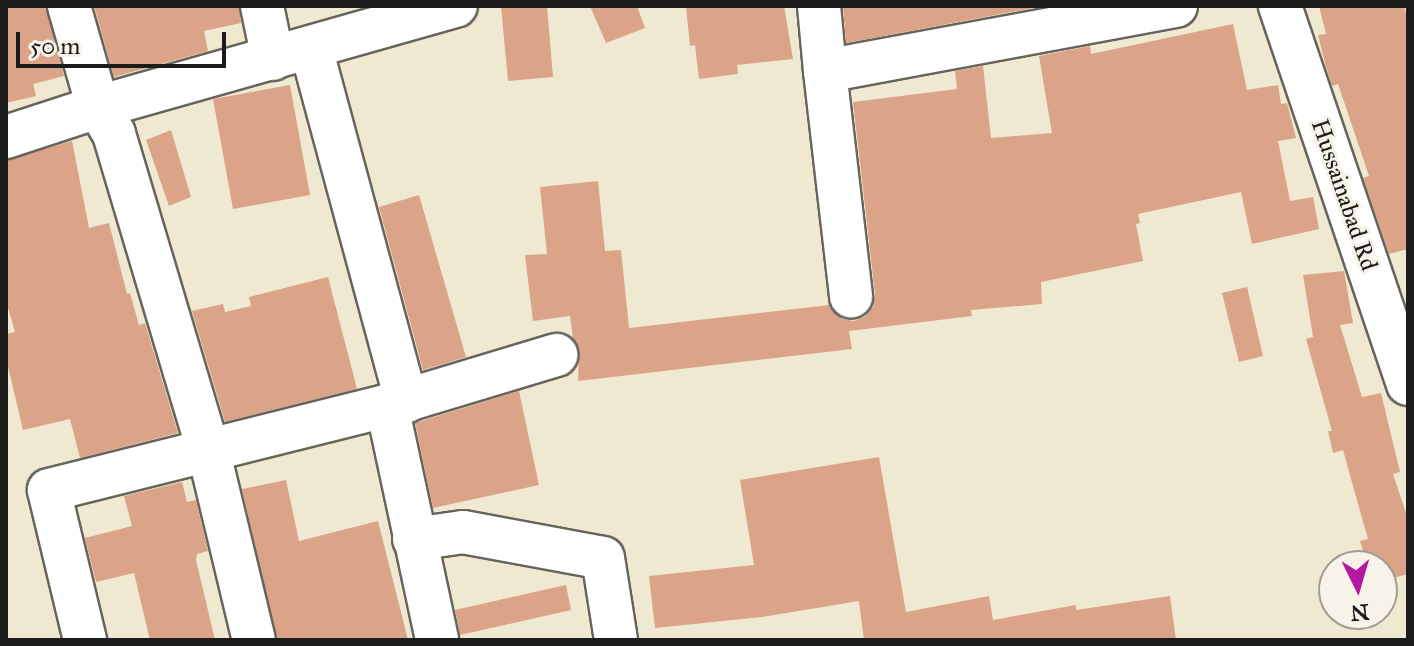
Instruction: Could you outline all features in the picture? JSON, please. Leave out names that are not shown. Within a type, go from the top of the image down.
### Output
[{"type":"street","points":[[69,6],[98,107],[114,134],[209,453],[254,640]]},
{"type":"street","points":[[262,6],[292,53],[396,404],[414,539],[437,640]]},
{"type":"street","points":[[6,137],[98,107],[456,6]]},
{"type":"street","points":[[819,6],[851,297]]},
{"type":"street","points":[[825,71],[1176,6]]},
{"type":"street","name":"Hussainabad Rd","points":[[1280,6],[1390,273],[1408,384]]},
{"type":"street","points":[[85,640],[49,490],[209,453],[396,404],[556,355]]},
{"type":"street","points":[[414,539],[463,532],[603,558],[616,640]]},
{"type":"building","points":[[6,6],[46,6],[64,76],[33,84],[36,96],[6,103]]},
{"type":"building","points":[[94,6],[239,6],[241,23],[204,31],[208,51],[114,77]]},
{"type":"building","points":[[501,6],[547,6],[553,77],[508,81]]},
{"type":"building","points":[[590,6],[637,6],[645,28],[606,43]]},
{"type":"building","points":[[686,6],[784,6],[793,59],[737,65],[738,74],[699,79],[695,45],[690,46]]},
{"type":"building","points":[[843,6],[1044,6],[846,43]]},
{"type":"building","points":[[1319,6],[1404,6],[1408,22],[1408,249],[1389,254],[1363,178],[1369,176],[1338,84],[1332,86],[1326,67],[1318,35],[1326,34]]},
{"type":"building","points":[[1233,24],[1247,90],[1278,85],[1281,104],[1287,103],[1296,138],[1278,141],[1290,201],[1313,197],[1319,229],[1252,244],[1241,192],[1138,214],[1140,223],[1136,224],[1143,261],[1041,282],[1042,304],[971,310],[972,316],[849,331],[852,349],[578,381],[579,349],[573,338],[570,316],[533,321],[525,255],[547,254],[540,187],[598,181],[605,251],[621,250],[629,328],[829,305],[842,319],[854,321],[865,317],[873,307],[875,294],[853,102],[957,89],[955,71],[983,66],[991,138],[1052,133],[1039,56],[1090,46],[1091,54]]},
{"type":"building","points":[[290,85],[310,195],[233,209],[213,99]]},
{"type":"building","points":[[171,130],[191,197],[169,206],[146,140]]},
{"type":"building","points":[[72,141],[89,228],[109,223],[127,294],[130,293],[139,325],[145,323],[178,433],[80,458],[70,419],[23,430],[6,358],[6,334],[15,332],[6,301],[6,160]]},
{"type":"building","points":[[419,195],[466,357],[423,370],[379,207]]},
{"type":"building","points":[[1344,271],[1353,323],[1340,325],[1362,397],[1381,393],[1400,472],[1393,474],[1408,519],[1408,574],[1398,577],[1398,550],[1363,550],[1360,541],[1368,539],[1343,450],[1333,453],[1328,431],[1332,431],[1306,339],[1313,337],[1303,275]]},
{"type":"building","points":[[328,277],[357,389],[225,422],[192,311],[223,304],[225,312],[251,306],[249,297]]},
{"type":"building","points":[[1247,287],[1263,356],[1239,362],[1222,293]]},
{"type":"building","points":[[519,391],[539,485],[433,508],[415,423]]},
{"type":"building","points":[[879,457],[906,612],[989,596],[993,620],[1076,605],[1076,610],[1170,596],[1176,640],[864,640],[859,601],[762,617],[655,628],[649,576],[754,565],[740,480]]},
{"type":"building","points":[[286,480],[299,541],[378,521],[408,640],[277,640],[242,489]]},
{"type":"building","points":[[182,482],[187,502],[196,500],[208,551],[197,554],[196,560],[215,640],[150,640],[134,573],[96,582],[85,538],[132,526],[124,496]]},
{"type":"building","points":[[566,585],[571,610],[460,635],[455,610]]}]
